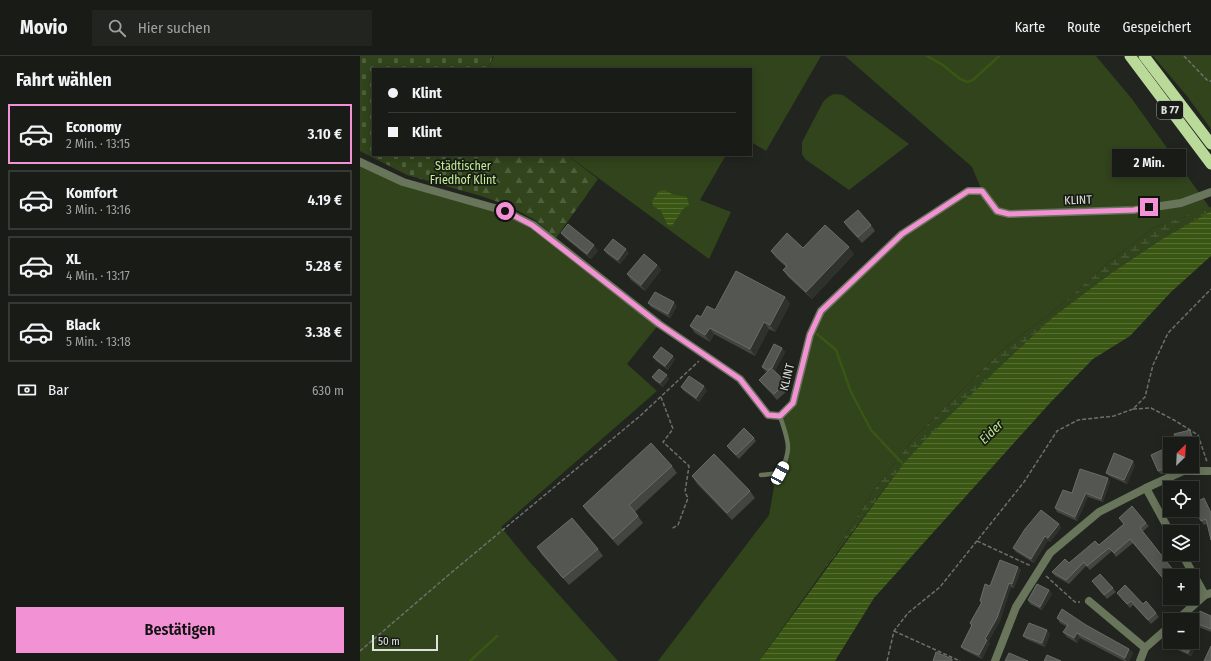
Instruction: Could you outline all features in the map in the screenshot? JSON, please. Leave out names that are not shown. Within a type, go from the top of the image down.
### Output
[{"type":"highway","name":"B 77","points":[[1130,56],[1211,164]]},
{"type":"highway","name":"B 77","points":[[1144,56],[1211,144]]},
{"type":"street","points":[[360,162],[403,182],[505,211],[532,225],[659,324],[740,379],[768,415],[780,416]]},
{"type":"street","name":"KLINT","points":[[780,416],[793,403],[810,335],[821,311],[902,234],[968,191],[982,191],[997,211],[1009,214],[1134,210],[1181,203],[1211,192]]},
{"type":"street","points":[[995,661],[1016,607],[1050,553],[1099,512],[1183,471],[1209,471]]},
{"type":"street","points":[[1146,488],[1166,525]]},
{"type":"street","points":[[1185,613],[1208,594],[1187,561]]},
{"type":"street","points":[[1089,601],[1145,648]]},
{"type":"street","points":[[1140,661],[1145,648],[1163,632]]},
{"type":"lane","points":[[761,475],[780,473],[787,459],[789,445],[780,416]]},
{"type":"path","points":[[1184,56],[1208,81],[1211,81]]},
{"type":"path","points":[[1134,408],[1145,397],[1153,365],[1168,333],[1211,289]]},
{"type":"path","points":[[360,652],[452,572],[661,396],[706,355]]},
{"type":"path","points":[[661,396],[672,429],[663,442],[689,466],[685,492],[688,498],[678,525],[671,529]]},
{"type":"path","points":[[887,661],[894,631],[908,613],[940,587],[1024,482],[1058,431],[1078,420],[1114,416],[1134,408],[1151,408],[1198,435],[1209,471]]},
{"type":"path","points":[[894,631],[960,661]]},
{"type":"green space","name":"Städtischer Friedhof Klint","points":[[360,56],[493,56],[488,68],[372,68],[372,156],[481,156],[481,196],[407,175],[360,151]]},
{"type":"green space","points":[[494,56],[821,56],[766,151],[752,143],[752,68],[488,68]]},
{"type":"green space","points":[[845,56],[1096,56],[1132,99],[1210,208],[1155,227],[1109,262],[1062,304],[1002,350],[913,439],[874,490],[819,577],[759,661],[658,661],[769,515],[774,487],[772,483],[780,473],[789,445],[780,416],[786,411],[821,311],[902,234],[968,191],[982,191],[972,167]]},
{"type":"green space","points":[[1153,56],[1211,56],[1211,129],[1187,96]]},
{"type":"green space","points":[[834,94],[843,95],[909,144],[849,190],[805,159],[802,154],[802,142],[823,102]]},
{"type":"green space","points":[[481,156],[568,156],[598,179],[556,238],[535,220],[507,205],[481,196]]},
{"type":"green space","points":[[568,156],[725,156],[700,200],[731,212],[709,259]]},
{"type":"green space","points":[[360,162],[403,182],[480,203],[532,225],[659,324],[627,364],[657,391],[501,527],[528,560],[618,661],[360,661]]},
{"type":"green space","points":[[1211,207],[1211,211],[1162,239],[1110,274],[1053,317],[1010,357],[903,464],[819,577],[874,490],[913,439],[1002,350],[1062,304],[1109,262],[1155,227]]},
{"type":"water","points":[[664,190],[672,194],[687,197],[689,205],[683,209],[672,226],[668,226],[661,211],[653,206],[652,201],[659,191]]},
{"type":"water","name":"Eider","points":[[1211,211],[1211,256],[1171,292],[1130,336],[1093,359],[1050,403],[874,598],[835,661],[759,661],[903,464],[932,433],[1053,317],[1110,274],[1162,239]]},
{"type":"building","points":[[1123,153],[1130,164],[1117,171],[1111,160]]},
{"type":"building","points":[[858,210],[871,225],[858,237],[844,222]]},
{"type":"building","points":[[568,224],[594,245],[587,254],[561,233]]},
{"type":"building","points":[[825,225],[849,247],[806,292],[783,270],[787,266],[771,251],[787,233],[803,248]]},
{"type":"building","points":[[613,239],[626,249],[618,260],[604,250]]},
{"type":"building","points":[[644,254],[657,265],[641,285],[627,274]]},
{"type":"building","points":[[736,271],[785,297],[770,325],[764,322],[750,349],[710,328],[705,335],[690,326],[697,315],[701,317],[707,306],[715,310]]},
{"type":"building","points":[[655,292],[674,302],[668,314],[648,303]]},
{"type":"building","points":[[774,344],[782,348],[772,368],[768,370],[762,367]]},
{"type":"building","points":[[661,347],[673,356],[665,366],[653,357]]},
{"type":"building","points":[[771,368],[786,382],[774,394],[759,380]]},
{"type":"building","points":[[659,369],[667,375],[660,383],[652,377]]},
{"type":"building","points":[[689,376],[704,386],[696,398],[681,387]]},
{"type":"building","points":[[744,428],[754,438],[736,455],[727,446]]},
{"type":"building","points":[[1190,430],[1192,437],[1175,437],[1174,434]]},
{"type":"building","points":[[651,443],[672,466],[629,505],[638,516],[613,539],[583,506]]},
{"type":"building","points":[[1163,449],[1163,469],[1158,471],[1151,455]]},
{"type":"building","points":[[1114,453],[1133,461],[1124,480],[1106,473]]},
{"type":"building","points":[[714,454],[750,491],[727,513],[692,476]]},
{"type":"building","points":[[1080,469],[1108,478],[1101,499],[1086,493],[1075,517],[1055,508],[1063,490],[1072,493]]},
{"type":"building","points":[[1204,498],[1211,513],[1211,540],[1206,519],[1201,521],[1199,517],[1199,500]]},
{"type":"building","points":[[1132,506],[1146,523],[1140,528],[1163,557],[1163,561],[1166,561],[1172,569],[1163,569],[1163,578],[1130,539],[1114,553],[1109,548],[1087,566],[1084,562],[1066,580],[1052,572],[1065,559],[1069,563],[1095,541],[1099,545],[1124,524],[1119,518]]},
{"type":"building","points":[[1041,510],[1059,524],[1048,538],[1045,536],[1031,559],[1013,548],[1025,529]]},
{"type":"building","points":[[572,518],[598,549],[563,578],[537,547]]},
{"type":"building","points":[[1000,560],[1018,567],[1012,584],[1009,583],[997,618],[985,639],[987,640],[979,655],[961,647],[972,625],[970,623],[982,602],[980,601],[985,584],[990,586]]},
{"type":"building","points":[[1100,574],[1113,588],[1104,595],[1092,581]]},
{"type":"building","points":[[1037,584],[1049,590],[1040,607],[1028,600]]},
{"type":"building","points":[[1125,585],[1143,604],[1146,601],[1156,613],[1148,620],[1131,601],[1127,604],[1117,593]]},
{"type":"building","points":[[1062,609],[1086,625],[1129,649],[1125,658],[1077,633],[1074,638],[1063,632],[1068,625],[1057,618]]},
{"type":"building","points":[[1200,611],[1211,616],[1211,629],[1199,624]]},
{"type":"building","points":[[1029,623],[1047,630],[1042,643],[1023,636]]},
{"type":"building","points":[[1211,646],[1211,661],[1204,661]]},
{"type":"building","points":[[1180,649],[1190,649],[1188,653]]},
{"type":"building","points":[[936,652],[952,659],[952,661],[933,661]]},
{"type":"building","points":[[1009,653],[1028,661],[1005,661]]},
{"type":"building","points":[[1047,655],[1061,661],[1044,661]]},
{"type":"waterway","points":[[927,56],[943,65],[960,79],[967,82],[973,80],[999,56]]},
{"type":"waterway","points":[[817,334],[836,350],[851,392],[871,430],[903,464]]},
{"type":"waterway","points":[[470,661],[497,636]]},
{"type":"route","points":[[505,211],[532,225],[659,324],[740,379],[768,415],[780,416],[793,403],[810,335],[821,311],[902,234],[968,191],[982,191],[997,211],[1009,214],[1134,210],[1149,207]]}]
